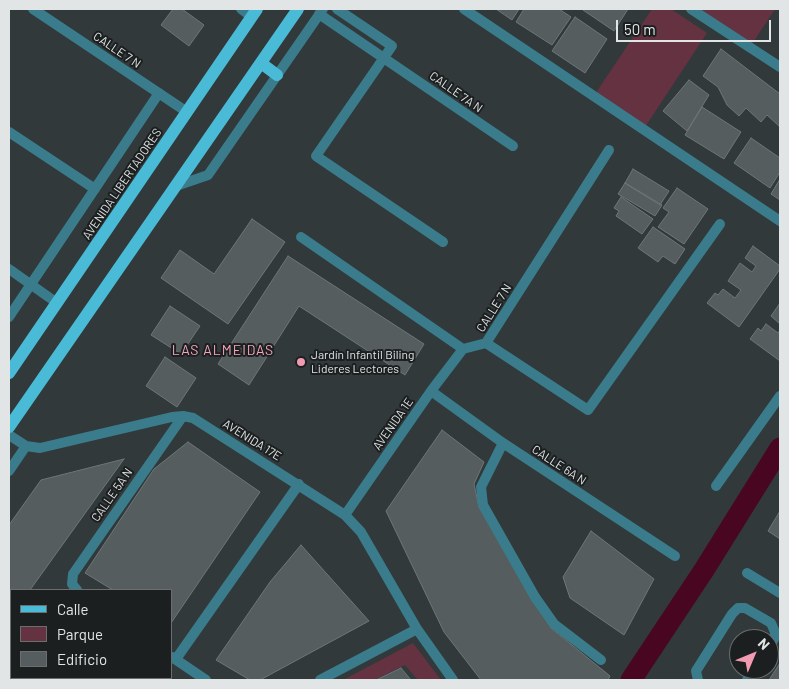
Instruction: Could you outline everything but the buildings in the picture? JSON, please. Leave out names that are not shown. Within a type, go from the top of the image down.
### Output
[{"type":"main road","points":[[9,427],[298,9]]},
{"type":"main road","name":"AVENIDA LIBERTADORES","points":[[9,373],[255,13]]},
{"type":"main road","points":[[261,63],[277,75]]},
{"type":"street","name":"CALLE 7 N","points":[[33,9],[187,112]]},
{"type":"street","points":[[241,9],[255,13]]},
{"type":"street","points":[[337,9],[392,46],[316,156],[443,242]]},
{"type":"street","points":[[464,9],[780,221]]},
{"type":"street","points":[[691,9],[780,68]]},
{"type":"street","points":[[176,186],[208,175],[321,12]]},
{"type":"street","name":"CALLE 7A N","points":[[321,12],[384,58],[513,146]]},
{"type":"street","name":"AVENIDA LIBERTADORES","points":[[9,317],[159,93]]},
{"type":"street","points":[[9,132],[95,189]]},
{"type":"street","name":"CALLE 7 N","points":[[463,349],[486,344],[609,150]]},
{"type":"street","points":[[486,344],[588,410],[720,224]]},
{"type":"street","points":[[301,238],[463,349]]},
{"type":"street","points":[[9,268],[57,303]]},
{"type":"street","name":"AVENIDA 1E","points":[[345,515],[431,391],[463,349]]},
{"type":"street","name":"CALLE 6A N","points":[[431,391],[503,443],[675,556]]},
{"type":"street","points":[[716,486],[780,396]]},
{"type":"street","points":[[9,435],[26,446],[40,448],[183,416]]},
{"type":"street","name":"AVENIDA 17E","points":[[183,416],[193,418],[345,515],[361,532],[417,628],[453,680]]},
{"type":"street","name":"CALLE 5A N","points":[[76,589],[72,584],[73,574],[183,416]]},
{"type":"street","points":[[503,443],[481,487],[483,506],[535,597],[554,624],[601,660]]},
{"type":"street","points":[[9,471],[26,446]]},
{"type":"street","points":[[206,680],[174,658],[299,484]]},
{"type":"street","points":[[747,573],[780,593]]},
{"type":"street","points":[[698,680],[696,670],[732,614],[738,608],[746,608],[771,623],[774,629]]},
{"type":"street","points":[[320,680],[417,628]]},
{"type":"green space","points":[[652,9],[671,9],[707,33],[645,127],[595,94]]},
{"type":"green space","points":[[699,9],[775,9],[752,44]]},
{"type":"green space","points":[[413,643],[441,680],[418,680],[405,665],[374,680],[343,680]]},
{"type":"waterway","points":[[631,680],[704,570],[780,448]]},
{"type":"place","name":"Jardín Infantil Biling Lideres Lectores","points":[[301,362]]},
{"type":"district","name":"LAS ALMEIDAS","points":[[223,350]]}]
